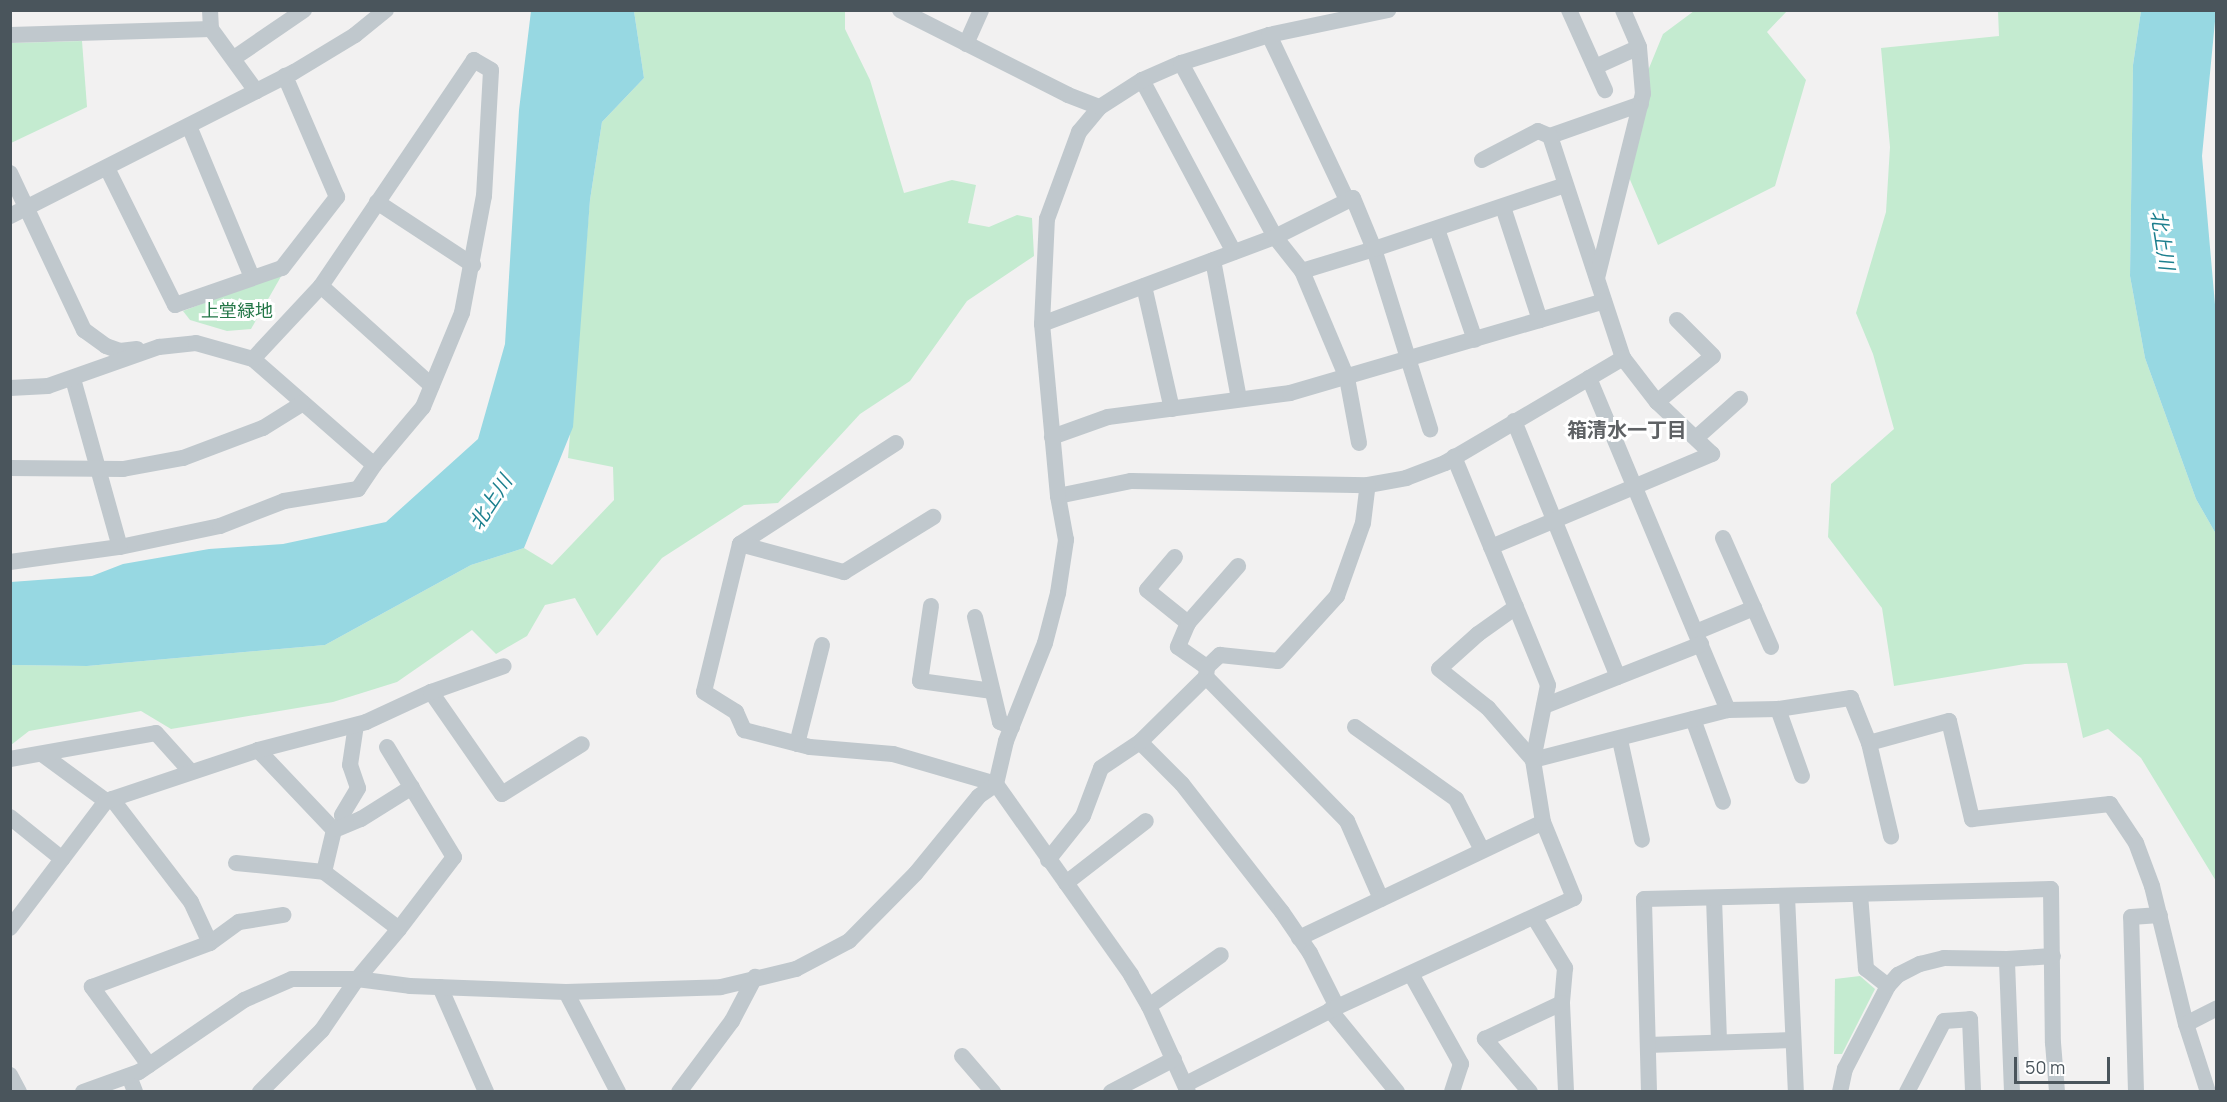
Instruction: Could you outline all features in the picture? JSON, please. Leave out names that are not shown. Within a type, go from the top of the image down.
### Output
[{"type":"street","points":[[210,10],[211,29],[256,91]]},
{"type":"street","points":[[234,58],[304,10]]},
{"type":"street","points":[[10,216],[285,76],[355,35],[386,10]]},
{"type":"street","points":[[900,10],[1068,95],[1100,106]]},
{"type":"street","points":[[966,44],[981,10]]},
{"type":"street","points":[[83,1092],[132,1084],[149,1065],[244,1000],[292,979],[357,979],[440,987],[566,992],[722,987],[755,977],[796,969],[849,941],[916,873],[979,795],[996,784],[1012,728],[1046,643],[1058,593],[1066,540],[1058,496],[1042,324],[1047,219],[1079,132],[1100,106],[1142,80],[1181,63],[1269,36],[1388,10]]},
{"type":"street","points":[[1569,10],[1605,90]]},
{"type":"street","points":[[1597,279],[1641,104],[1639,47],[1623,10]]},
{"type":"street","points":[[10,35],[211,29]]},
{"type":"street","points":[[1269,36],[1347,201]]},
{"type":"street","points":[[1595,68],[1639,47]]},
{"type":"street","points":[[10,562],[120,547],[220,526],[284,501],[358,489],[374,465],[423,407],[462,314],[473,265],[484,196],[491,70],[474,60],[321,286],[253,359]]},
{"type":"street","points":[[1181,63],[1275,237],[1302,271],[1347,378],[1359,443]]},
{"type":"street","points":[[106,168],[175,305],[282,268],[337,197],[285,76]]},
{"type":"street","points":[[1142,80],[1234,252]]},
{"type":"street","points":[[1482,160],[1538,131],[1550,136],[1641,104]]},
{"type":"street","points":[[189,126],[252,277]]},
{"type":"street","points":[[1491,547],[1712,454],[1658,402],[1623,358],[1550,136]]},
{"type":"street","points":[[10,173],[84,330],[94,340],[120,351],[196,343],[253,359],[374,465]]},
{"type":"street","points":[[1302,271],[1437,229],[1565,185]]},
{"type":"street","points":[[1042,324],[1275,237],[1353,198],[1374,249],[1430,429]]},
{"type":"street","points":[[377,202],[473,265]]},
{"type":"street","points":[[1503,207],[1540,320]]},
{"type":"street","points":[[1437,229],[1475,340]]},
{"type":"street","points":[[1213,260],[1239,399]]},
{"type":"street","points":[[321,286],[432,386]]},
{"type":"street","points":[[1144,286],[1172,409]]},
{"type":"street","points":[[1052,437],[1108,417],[1290,393],[1604,301]]},
{"type":"street","points":[[1658,402],[1713,356],[1677,320]]},
{"type":"street","points":[[10,388],[48,386],[74,379],[159,347]]},
{"type":"street","points":[[1058,496],[1131,481],[1368,485],[1406,478],[1454,457],[1623,358]]},
{"type":"street","points":[[1589,378],[1728,710]]},
{"type":"street","points":[[74,379],[120,547]]},
{"type":"street","points":[[1696,438],[1740,399]]},
{"type":"street","points":[[10,468],[98,468],[151,465],[212,450],[263,428],[303,403]]},
{"type":"street","points":[[1514,421],[1618,677]]},
{"type":"street","points":[[896,442],[740,544],[704,692],[736,712],[744,730],[797,744],[893,754],[996,784],[1048,860],[1066,882],[1149,1006],[1187,1088],[1334,1008],[1574,898],[1543,822],[1533,760],[1548,685],[1454,457]]},
{"type":"street","points":[[1048,860],[1083,816],[1101,768],[1140,741],[1221,655],[1278,661],[1336,596],[1362,524],[1368,485]]},
{"type":"street","points":[[740,544],[844,572],[933,518]]},
{"type":"street","points":[[1723,538],[1771,647]]},
{"type":"street","points":[[1175,557],[1147,590],[1188,623]]},
{"type":"street","points":[[1238,567],[1188,623],[1178,647],[1207,672],[1347,821],[1381,898]]},
{"type":"street","points":[[931,606],[920,681],[992,691]]},
{"type":"street","points":[[1516,607],[1438,669],[1488,708],[1533,760]]},
{"type":"street","points":[[1544,706],[1618,677],[1754,608]]},
{"type":"street","points":[[975,617],[1000,722],[1012,728]]},
{"type":"street","points":[[797,744],[822,645]]},
{"type":"street","points":[[12,925],[109,800],[258,750],[356,725],[431,692],[504,666]]},
{"type":"street","points":[[431,692],[502,794],[582,744]]},
{"type":"street","points":[[1533,760],[1620,740],[1728,710],[1778,709],[1851,698],[1869,743],[1890,836]]},
{"type":"street","points":[[1778,709],[1802,776]]},
{"type":"street","points":[[1693,719],[1722,802]]},
{"type":"street","points":[[1869,743],[1949,721],[1972,819],[2110,804],[2136,843],[2160,915],[2186,1024],[2208,1092]]},
{"type":"street","points":[[324,872],[342,815],[358,788],[350,765],[356,725]]},
{"type":"street","points":[[1355,727],[1456,799],[1482,850]]},
{"type":"street","points":[[10,759],[156,733],[191,772]]},
{"type":"street","points":[[1620,740],[1642,840]]},
{"type":"street","points":[[1140,741],[1182,784],[1299,938],[1334,1008],[1397,1092]]},
{"type":"street","points":[[260,1092],[322,1030],[357,979],[454,857],[387,747]]},
{"type":"street","points":[[258,750],[339,828]]},
{"type":"street","points":[[42,754],[109,800],[191,903],[210,943]]},
{"type":"street","points":[[339,828],[411,787]]},
{"type":"street","points":[[10,818],[62,859]]},
{"type":"street","points":[[1066,882],[1146,821]]},
{"type":"street","points":[[1299,938],[1543,822]]},
{"type":"street","points":[[236,863],[324,872],[399,929]]},
{"type":"street","points":[[1649,1092],[1644,899],[2051,890],[2053,1043],[2058,1092]]},
{"type":"street","points":[[1860,894],[1866,969],[1888,986]]},
{"type":"street","points":[[1787,896],[1796,1092]]},
{"type":"street","points":[[1714,898],[1719,1042]]},
{"type":"street","points":[[149,1065],[92,987],[210,943],[239,922],[283,915]]},
{"type":"street","points":[[2136,1092],[2131,917],[2160,915]]},
{"type":"street","points":[[1534,917],[1565,968],[1562,1003],[1566,1092]]},
{"type":"street","points":[[1149,1006],[1221,955]]},
{"type":"street","points":[[1840,1092],[1845,1069],[1888,986],[1898,975],[1920,964],[1944,958],[2007,959],[2053,956]]},
{"type":"street","points":[[2007,959],[2012,1092]]},
{"type":"street","points":[[1412,974],[1461,1064],[1452,1092]]},
{"type":"street","points":[[679,1092],[732,1021],[755,977]]},
{"type":"street","points":[[440,987],[486,1092]]},
{"type":"street","points":[[566,992],[618,1092]]},
{"type":"street","points":[[1530,1092],[1485,1039],[1562,1003]]},
{"type":"street","points":[[2186,1024],[2217,1010]]},
{"type":"street","points":[[1907,1092],[1944,1021],[1970,1019],[1972,1092]]},
{"type":"street","points":[[1648,1045],[1793,1040]]},
{"type":"street","points":[[962,1056],[993,1092]]},
{"type":"street","points":[[1111,1092],[1174,1059]]},
{"type":"street","points":[[10,1075],[19,1092]]},
{"type":"green space","points":[[634,11],[845,11],[845,29],[870,80],[904,193],[952,180],[976,185],[968,223],[989,227],[1017,215],[1032,218],[1034,256],[967,301],[910,381],[860,414],[778,503],[744,505],[662,558],[597,636],[575,598],[545,605],[527,636],[496,654],[472,630],[397,682],[333,702],[171,729],[141,711],[29,731],[11,745],[11,665],[87,666],[325,645],[471,565],[524,548],[552,565],[614,500],[613,467],[568,458],[590,200],[602,122],[644,78]]},
{"type":"green space","points":[[1694,11],[1787,11],[1767,32],[1806,80],[1775,186],[1658,245],[1628,175],[1647,73],[1663,34]]},
{"type":"green space","points":[[1998,11],[2141,11],[2133,65],[2130,276],[2145,358],[2196,499],[2216,534],[2216,881],[2141,758],[2108,729],[2083,738],[2067,663],[2025,664],[1894,686],[1882,608],[1828,537],[1831,484],[1894,429],[1873,354],[1856,313],[1886,212],[1890,147],[1881,48],[1999,36]]},
{"type":"green space","points":[[82,41],[87,107],[11,143],[11,43]]},
{"type":"green space","name":"上堂緑地","points":[[283,273],[251,329],[227,331],[190,320],[183,311]]},
{"type":"green space","points":[[1860,976],[1875,989],[1842,1054],[1834,1054],[1835,979]]},
{"type":"water","name":"北上川","points":[[531,11],[634,11],[644,78],[602,122],[590,200],[573,427],[524,548],[471,565],[325,645],[87,666],[11,665],[11,582],[92,576],[123,564],[209,549],[283,544],[386,522],[478,439],[505,344],[519,110]]},
{"type":"water","name":"北上川","points":[[2141,11],[2216,11],[2202,156],[2216,316],[2216,534],[2196,499],[2145,358],[2130,276],[2133,65]]},
{"type":"district","name":"箱清水一丁目","points":[[1627,429]]}]
